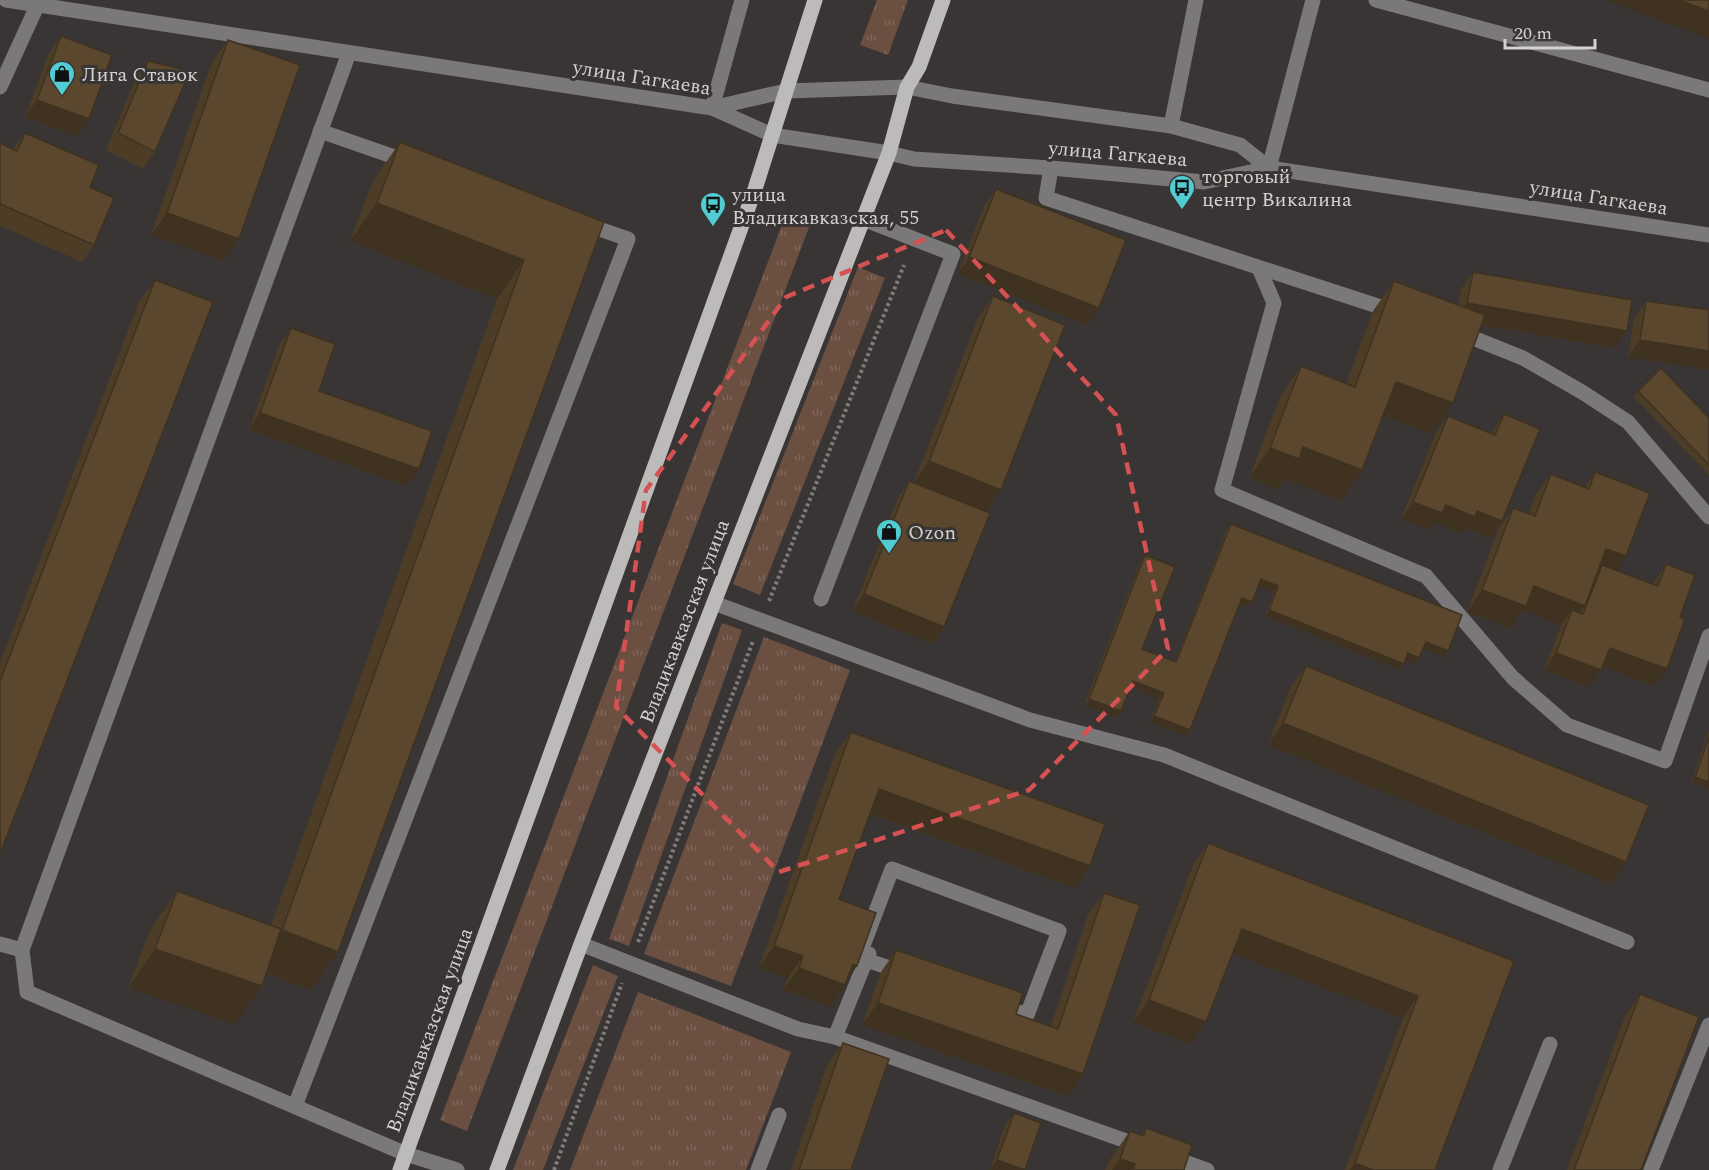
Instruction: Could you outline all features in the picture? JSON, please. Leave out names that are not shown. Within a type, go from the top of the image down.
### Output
[{"type":"main road","name":"Владикавказская улица","points":[[400,1170],[755,189],[815,0]]},
{"type":"main road","name":"Владикавказская улица","points":[[497,1170],[581,944],[889,153],[907,87],[919,67],[944,0]]},
{"type":"street","name":"улица Гагкаева","points":[[6,0],[712,108],[772,135],[914,159],[1204,182],[1269,168],[1709,235]]},
{"type":"street","points":[[742,0],[712,108],[786,91],[907,87]]},
{"type":"street","points":[[1171,126],[1196,0]]},
{"type":"street","points":[[1269,168],[1313,0]]},
{"type":"street","points":[[1376,0],[1709,90]]},
{"type":"street","points":[[0,87],[38,4]]},
{"type":"street","points":[[349,53],[22,950],[27,992],[406,1154],[457,1170]]},
{"type":"street","name":"улица Гагкаева","points":[[907,87],[952,96],[1171,126],[1240,145],[1269,168]]},
{"type":"street","points":[[320,131],[419,166]]},
{"type":"street","points":[[1050,168],[1046,198],[1415,318]]},
{"type":"street","points":[[821,599],[953,254],[863,219]]},
{"type":"street","points":[[295,1106],[628,239],[573,220]]},
{"type":"street","points":[[1259,268],[1274,303],[1222,490],[1426,576],[1513,678],[1568,725],[1665,761],[1709,636]]},
{"type":"street","points":[[1449,329],[1523,358],[1628,422],[1709,517]]},
{"type":"street","points":[[714,603],[1030,720],[1164,755],[1627,942]]},
{"type":"street","points":[[835,1037],[869,954],[861,951],[892,869],[1059,931],[1027,1015],[984,1000]]},
{"type":"street","points":[[0,944],[22,950]]},
{"type":"street","points":[[581,944],[798,1029],[835,1037],[1207,1170]]},
{"type":"street","points":[[866,960],[920,978]]},
{"type":"street","points":[[1651,1170],[1709,1025]]},
{"type":"street","points":[[1500,1170],[1550,1044]]},
{"type":"street","points":[[758,1170],[779,1116]]},
{"type":"path","points":[[554,1170],[761,620],[904,265]]},
{"type":"highlighted area","points":[[946,230],[1116,415],[1168,649],[1029,790],[779,872],[616,707],[646,490],[786,297]]},
{"type":"green space","points":[[877,0],[908,0],[888,55],[860,45]]},
{"type":"green space","points":[[787,212],[811,222],[467,1131],[440,1120]]},
{"type":"green space","points":[[858,267],[885,278],[760,595],[733,584]]},
{"type":"green space","points":[[722,623],[742,630],[629,946],[609,939]]},
{"type":"green space","points":[[764,637],[850,670],[731,986],[644,954]]},
{"type":"green space","points":[[593,965],[618,976],[543,1170],[513,1170]]},
{"type":"green space","points":[[638,992],[791,1052],[746,1170],[570,1170]]},
{"type":"building","points":[[1679,0],[1709,0],[1709,11]]},
{"type":"building","points":[[61,36],[112,55],[89,119],[37,100]]},
{"type":"building","points":[[228,40],[300,65],[239,239],[167,213]]},
{"type":"building","points":[[148,61],[190,71],[155,152],[118,133]]},
{"type":"building","points":[[25,133],[99,165],[90,187],[114,198],[94,245],[0,204],[0,143],[17,151]]},
{"type":"building","points":[[400,142],[604,222],[338,952],[282,930],[524,260],[377,203]]},
{"type":"building","points":[[996,189],[1126,240],[1099,308],[969,257]]},
{"type":"building","points":[[1473,272],[1632,300],[1627,331],[1467,303]]},
{"type":"building","points":[[155,280],[213,302],[0,854],[0,681]]},
{"type":"building","points":[[1394,281],[1485,315],[1453,403],[1396,382],[1362,470],[1303,447],[1299,459],[1270,448],[1301,366],[1355,387]]},
{"type":"building","points":[[993,296],[1065,325],[1001,490],[929,461]]},
{"type":"building","points":[[1646,301],[1709,310],[1709,351],[1640,340]]},
{"type":"building","points":[[291,328],[335,344],[319,391],[432,431],[419,469],[260,413]]},
{"type":"building","points":[[1661,368],[1709,418],[1709,465],[1638,391]]},
{"type":"building","points":[[1504,414],[1540,429],[1502,521],[1477,511],[1475,517],[1446,505],[1442,513],[1413,502],[1448,416],[1495,435]]},
{"type":"building","points":[[1595,472],[1650,493],[1626,556],[1606,549],[1585,606],[1534,586],[1526,606],[1482,590],[1513,508],[1535,516],[1551,474],[1589,489]]},
{"type":"building","points":[[909,481],[990,513],[944,627],[864,594]]},
{"type":"building","points":[[1231,524],[1462,615],[1448,651],[1426,642],[1419,658],[1408,653],[1404,664],[1269,610],[1278,586],[1261,579],[1252,602],[1242,598],[1190,730],[1154,716],[1164,693],[1133,681],[1121,711],[1089,699],[1145,555],[1175,567],[1142,649],[1176,662]]},
{"type":"building","points":[[1666,564],[1695,575],[1680,617],[1685,619],[1667,669],[1610,648],[1601,670],[1556,653],[1572,610],[1583,614],[1602,565],[1658,586]]},
{"type":"building","points":[[1306,666],[1649,805],[1626,862],[1283,723]]},
{"type":"building","points":[[851,732],[1105,824],[1090,866],[879,789],[839,899],[876,913],[857,966],[853,964],[845,985],[799,968],[803,956],[774,946]]},
{"type":"building","points":[[1709,737],[1709,782],[1695,777]]},
{"type":"building","points":[[1208,843],[1514,961],[1435,1170],[1373,1170],[1355,1163],[1418,996],[1242,929],[1206,1022],[1149,1000]]},
{"type":"building","points":[[177,891],[281,929],[262,986],[155,949]]},
{"type":"building","points":[[1104,893],[1140,905],[1083,1074],[878,1003],[896,950],[1023,993],[1016,1014],[1058,1029]]},
{"type":"building","points":[[1640,994],[1699,1017],[1641,1170],[1574,1170]]},
{"type":"building","points":[[843,1043],[889,1059],[851,1170],[799,1170]]},
{"type":"building","points":[[1014,1113],[1041,1123],[1025,1170],[997,1160]]},
{"type":"building","points":[[1146,1128],[1192,1145],[1184,1170],[1133,1170],[1135,1164],[1120,1159],[1130,1131],[1144,1136]]},
{"type":"place","name":"Лига Ставок","points":[[62,97]]},
{"type":"place","name":"торговый центр Викалина","points":[[1182,211]]},
{"type":"place","name":"улица Владикавказская, 55","points":[[713,228]]},
{"type":"place","name":"Ozon","points":[[889,555]]}]
